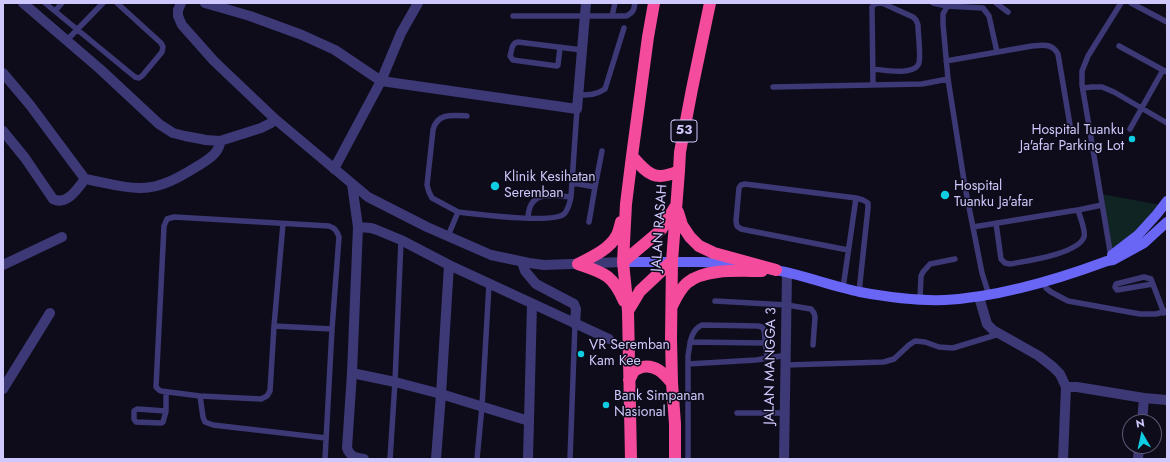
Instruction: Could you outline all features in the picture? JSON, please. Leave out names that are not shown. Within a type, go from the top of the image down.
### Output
[{"type":"highway","points":[[631,459],[628,311],[623,262],[626,204],[648,37],[654,3]]},
{"type":"highway","name":"JALAN RASAH","points":[[674,459],[675,424],[672,383],[671,308],[672,262],[680,152],[710,3]]},
{"type":"highway","points":[[632,156],[646,172],[654,175],[670,175],[679,171]]},
{"type":"highway","points":[[578,264],[600,252],[608,246],[617,235],[626,204]]},
{"type":"highway","points":[[623,262],[661,230],[676,205]]},
{"type":"highway","points":[[676,205],[682,225],[690,237],[699,246],[714,253],[781,272]]},
{"type":"highway","points":[[628,311],[640,291],[672,262]]},
{"type":"highway","points":[[578,264],[596,270],[609,277],[618,287],[628,311]]},
{"type":"highway","points":[[671,308],[679,293],[688,282],[708,273],[781,272]]},
{"type":"highway","points":[[629,380],[634,370],[646,366],[659,370],[672,383]]},
{"type":"street","points":[[23,3],[67,40],[166,129],[173,133],[220,142],[261,128],[271,123],[275,119]]},
{"type":"street","points":[[181,3],[178,10],[178,16],[182,25],[214,61],[275,119],[368,197],[427,227],[491,255],[522,262],[544,265],[623,262],[703,262],[781,272],[859,292],[885,296],[943,300],[984,296],[1070,275],[1110,259],[1144,242],[1167,222]]},
{"type":"street","points":[[205,3],[250,16],[302,35],[335,50],[381,81],[577,109],[586,3]]},
{"type":"street","points":[[334,169],[381,81],[401,33],[418,3]]},
{"type":"street","points":[[3,73],[30,104],[85,179],[130,188],[153,187],[170,181],[204,162],[218,150],[220,142]]},
{"type":"street","points":[[3,131],[25,158],[53,199],[57,201],[64,201],[69,198],[85,179]]},
{"type":"street","points":[[352,184],[358,227],[348,448],[351,455],[364,459]]},
{"type":"street","points":[[1110,259],[1138,235],[1167,201]]},
{"type":"street","points":[[358,227],[371,228],[401,240],[489,284],[609,339]]},
{"type":"street","points":[[3,264],[62,237]]},
{"type":"street","points":[[522,262],[525,271],[536,284],[574,304],[576,309],[575,324]]},
{"type":"street","points":[[436,459],[449,264]]},
{"type":"street","name":"JALAN MANGGA 3","points":[[781,272],[786,305],[784,459]]},
{"type":"street","points":[[984,296],[987,324],[999,334],[1039,356],[1060,374],[1066,388],[1063,459]]},
{"type":"street","points":[[528,459],[532,304]]},
{"type":"street","points":[[3,389],[50,313]]},
{"type":"street","points":[[352,373],[441,394],[529,421]]},
{"type":"street","points":[[1066,388],[1077,387],[1144,398],[1167,400]]},
{"type":"street","points":[[1143,414],[1144,398]]},
{"type":"lane","points":[[46,3],[135,77],[141,77],[162,52],[164,47],[117,3]]},
{"type":"lane","points":[[55,11],[62,3]]},
{"type":"lane","points":[[67,40],[103,3]]},
{"type":"lane","points":[[612,16],[615,3]]},
{"type":"lane","points":[[514,16],[626,16],[631,14],[634,10],[635,3]]},
{"type":"lane","points":[[873,69],[906,71],[916,68],[920,62],[918,26],[916,20],[913,17],[882,3],[877,3],[872,7],[873,85]]},
{"type":"lane","points":[[933,3],[983,8],[989,16],[997,52]]},
{"type":"lane","points":[[996,3],[1008,12]]},
{"type":"lane","points":[[1110,259],[1083,88],[1082,71],[1088,56],[1121,3]]},
{"type":"lane","points":[[1131,3],[1167,22]]},
{"type":"lane","points":[[948,4],[943,14],[948,79],[965,187],[982,273],[984,296]]},
{"type":"lane","points":[[578,94],[592,95],[605,89],[624,28]]},
{"type":"lane","points":[[560,47],[557,66],[513,60],[510,56],[513,44],[518,42],[560,47],[582,50]]},
{"type":"lane","points":[[946,61],[1032,46],[1052,46],[1058,54],[1071,131]]},
{"type":"lane","points":[[1119,46],[1165,71],[1130,130]]},
{"type":"lane","points":[[774,87],[922,84],[948,79]]},
{"type":"lane","points":[[1083,88],[1102,87],[1114,92],[1167,123]]},
{"type":"lane","points":[[467,116],[455,115],[443,117],[438,119],[434,124],[427,185],[432,198],[458,212],[501,217],[554,218],[564,214],[571,197],[577,109]]},
{"type":"lane","points":[[589,222],[602,151]]},
{"type":"lane","points":[[573,183],[595,187]]},
{"type":"lane","points":[[848,250],[741,229],[737,226],[736,221],[739,188],[741,185],[745,184],[856,198],[868,203],[859,292]]},
{"type":"lane","points":[[528,218],[528,209],[531,204],[543,195],[571,197]]},
{"type":"lane","points":[[843,288],[856,198]]},
{"type":"lane","points":[[973,227],[1102,205]]},
{"type":"lane","points":[[996,223],[1002,260],[1005,263],[1010,264],[1066,252],[1080,243],[1084,234],[1078,210]]},
{"type":"lane","points":[[448,236],[458,212]]},
{"type":"lane","points":[[283,224],[270,391],[267,396],[260,399],[200,396],[166,392],[157,389],[156,385],[164,226],[167,219],[174,217],[328,226],[336,229],[339,237],[325,459]]},
{"type":"lane","points":[[390,459],[401,240]]},
{"type":"lane","points":[[920,299],[921,276],[923,272],[930,264],[955,259]]},
{"type":"lane","points":[[1044,282],[1046,288],[1051,292],[1068,301],[1140,314],[1156,314],[1165,312],[1151,279],[1144,277],[1116,284],[1115,287],[1117,290],[1153,284]]},
{"type":"lane","points":[[477,459],[482,406],[489,284]]},
{"type":"lane","points":[[715,300],[786,305],[811,309],[815,317],[813,345]]},
{"type":"lane","points":[[570,459],[575,324]]},
{"type":"lane","points":[[274,326],[332,329]]},
{"type":"lane","points":[[688,459],[688,364],[690,342],[697,327],[762,327],[764,330],[767,358]]},
{"type":"lane","points":[[688,364],[756,360],[781,356],[786,361],[884,362],[894,359],[915,341],[925,342],[939,347],[953,348],[999,334]]},
{"type":"lane","points":[[690,342],[765,343]]},
{"type":"lane","points":[[166,392],[166,411],[165,419],[161,423],[136,422],[134,419],[134,411],[137,409],[166,411]]},
{"type":"lane","points":[[200,396],[202,417],[205,422],[209,424],[326,438]]},
{"type":"lane","points":[[736,413],[785,413]]},
{"type":"green space","points":[[1101,194],[1166,206],[1111,255]]},
{"type":"place","name":"Hospital Tuanku Ja'afar Parking Lot","points":[[1132,139]]},
{"type":"place","name":"Klinik Kesihatan Seremban","points":[[495,186]]},
{"type":"place","name":"Hospital Tuanku Ja'afar","points":[[945,195]]},
{"type":"place","name":"VR Seremban Kam Kee","points":[[581,354]]},
{"type":"place","name":"Bank Simpanan Nasional","points":[[606,405]]}]
